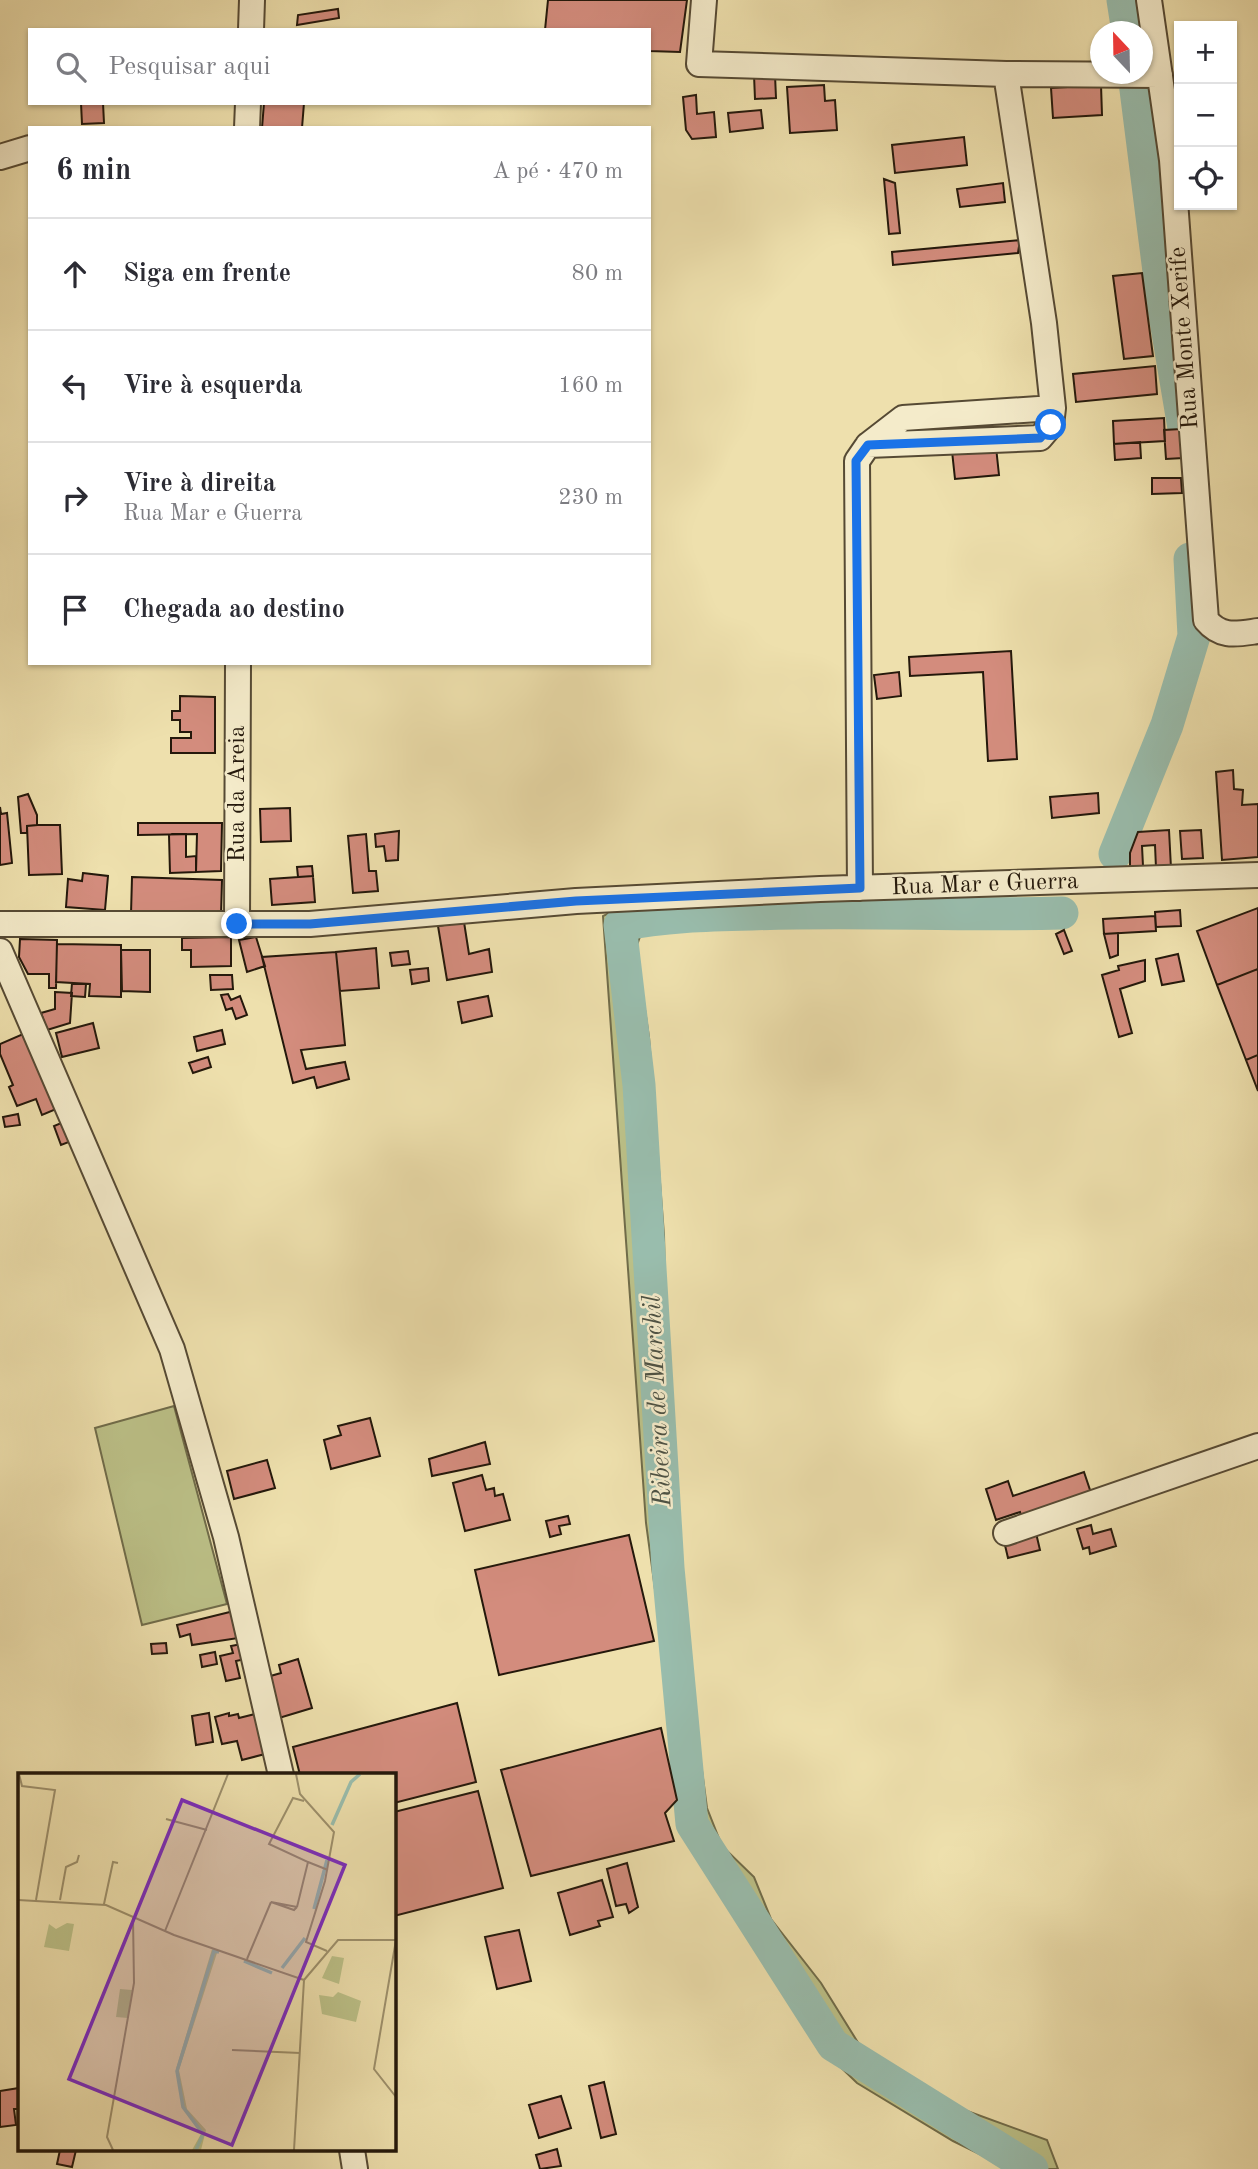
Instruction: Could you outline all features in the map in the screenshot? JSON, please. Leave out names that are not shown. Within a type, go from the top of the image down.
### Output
[{"type":"street","points":[[251,28],[252,0]]},
{"type":"street","points":[[704,0],[699,64],[1006,74],[1160,75]]},
{"type":"street","name":"Rua Monte Xerife","points":[[1149,0],[1172,160],[1206,620],[1216,631],[1228,634],[1258,631]]},
{"type":"street","points":[[860,888],[856,461],[868,445],[903,418],[1052,408],[1044,323],[1006,74]]},
{"type":"street","points":[[247,126],[248,105]]},
{"type":"street","points":[[0,157],[28,149]]},
{"type":"street","name":"Rua da Areia","points":[[237,924],[238,665]]},
{"type":"street","name":"Rua Mar e Guerra","points":[[0,924],[310,924],[576,901],[860,888],[1258,875]]},
{"type":"street","points":[[0,951],[172,1349],[226,1537],[281,1773]]},
{"type":"street","points":[[1006,1533],[1258,1446]]},
{"type":"green space","points":[[637,907],[642,931],[636,948],[649,1037],[664,1235],[668,1416],[687,1658],[707,1808],[722,1846],[754,1877],[771,1919],[821,1983],[862,2049],[948,2104],[1047,2140],[1058,2169],[1010,2169],[953,2141],[857,2083],[826,2053],[690,1846],[680,1814],[673,1722],[646,1523],[603,916],[615,910]]},
{"type":"green space","points":[[174,1406],[227,1604],[142,1625],[95,1428]]},
{"type":"building","points":[[548,0],[687,0],[680,52],[651,51],[651,28],[545,28]]},
{"type":"building","points":[[338,9],[339,18],[297,25],[298,15]]},
{"type":"building","points":[[754,75],[775,75],[776,98],[755,99]]},
{"type":"building","points":[[824,85],[825,101],[835,100],[837,130],[790,133],[787,87]]},
{"type":"building","points":[[1101,85],[1102,115],[1053,118],[1051,88]]},
{"type":"building","points":[[696,95],[697,114],[714,112],[716,137],[692,139],[686,130],[683,97]]},
{"type":"building","points":[[81,105],[103,105],[104,123],[82,124]]},
{"type":"building","points":[[264,105],[304,105],[302,126],[262,126]]},
{"type":"building","points":[[761,110],[763,128],[730,132],[728,113]]},
{"type":"building","points":[[964,137],[967,165],[895,173],[892,145]]},
{"type":"building","points":[[884,179],[895,183],[900,233],[889,234]]},
{"type":"building","points":[[1003,183],[1005,202],[960,207],[957,189]]},
{"type":"building","points":[[1020,240],[1018,253],[893,265],[892,252]]},
{"type":"building","points":[[1142,273],[1153,356],[1124,359],[1113,276]]},
{"type":"building","points":[[1155,366],[1157,394],[1076,402],[1073,374]]},
{"type":"building","points":[[1164,418],[1165,441],[1114,444],[1113,421]]},
{"type":"building","points":[[1181,429],[1183,458],[1166,459],[1164,430]]},
{"type":"building","points":[[1140,442],[1141,458],[1115,460],[1114,444]]},
{"type":"building","points":[[996,447],[999,475],[955,479],[952,451]]},
{"type":"building","points":[[1152,478],[1181,478],[1182,493],[1152,494]]},
{"type":"building","points":[[1011,651],[1017,759],[988,761],[983,672],[910,676],[909,657]]},
{"type":"building","points":[[899,672],[901,696],[877,699],[874,675]]},
{"type":"building","points":[[180,696],[215,697],[215,753],[171,753],[171,738],[191,738],[191,732],[180,732],[180,720],[172,720],[172,711],[180,711]]},
{"type":"building","points":[[1233,770],[1234,789],[1243,790],[1242,805],[1258,804],[1258,857],[1222,860],[1216,772]]},
{"type":"building","points":[[1098,793],[1099,813],[1052,818],[1050,797]]},
{"type":"building","points":[[28,794],[37,815],[37,825],[27,826],[27,833],[21,833],[18,797]]},
{"type":"building","points":[[0,807],[1,814],[7,813],[12,863],[0,865]]},
{"type":"building","points":[[290,808],[291,841],[261,842],[260,809]]},
{"type":"building","points":[[138,823],[222,823],[221,871],[196,872],[197,834],[138,835]]},
{"type":"building","points":[[60,825],[62,874],[29,875],[27,826]]},
{"type":"building","points":[[1169,830],[1171,868],[1156,868],[1155,845],[1142,846],[1143,866],[1130,867],[1130,853],[1138,832]]},
{"type":"building","points":[[1201,830],[1203,858],[1182,859],[1180,831]]},
{"type":"building","points":[[399,831],[398,860],[386,861],[384,846],[376,847],[375,834]]},
{"type":"building","points":[[186,834],[186,857],[196,856],[196,872],[170,873],[169,835]]},
{"type":"building","points":[[366,834],[369,871],[376,871],[378,891],[353,893],[348,836]]},
{"type":"building","points":[[312,866],[313,876],[298,877],[297,867]]},
{"type":"building","points":[[83,873],[108,876],[105,910],[66,907],[68,879],[82,881]]},
{"type":"building","points":[[313,876],[315,902],[272,905],[270,879]]},
{"type":"building","points":[[132,877],[222,880],[221,916],[131,914]]},
{"type":"building","points":[[1258,908],[1258,969],[1217,985],[1197,931]]},
{"type":"building","points":[[1180,910],[1181,926],[1156,927],[1155,912]]},
{"type":"building","points":[[1155,916],[1156,931],[1104,934],[1103,919]]},
{"type":"building","points":[[464,922],[469,954],[489,949],[492,972],[447,980],[438,926]]},
{"type":"building","points":[[1064,930],[1072,951],[1064,954],[1056,934]]},
{"type":"building","points":[[1118,933],[1118,955],[1110,958],[1104,934]]},
{"type":"building","points":[[231,937],[231,966],[191,967],[191,950],[182,950],[182,938]]},
{"type":"building","points":[[256,937],[265,966],[247,972],[239,940]]},
{"type":"building","points":[[20,939],[57,940],[56,988],[49,988],[49,974],[28,974],[19,957]]},
{"type":"building","points":[[57,944],[121,945],[121,997],[89,996],[90,984],[56,982]]},
{"type":"building","points":[[376,948],[379,988],[340,991],[336,952]]},
{"type":"building","points":[[121,950],[150,950],[150,992],[122,991]]},
{"type":"building","points":[[408,951],[410,964],[392,966],[390,953]]},
{"type":"building","points":[[336,952],[345,1045],[301,1050],[306,1069],[345,1062],[349,1079],[317,1088],[314,1077],[293,1083],[262,957]]},
{"type":"building","points":[[1178,954],[1184,981],[1162,985],[1156,959]]},
{"type":"building","points":[[1145,960],[1145,981],[1120,989],[1132,1033],[1119,1037],[1102,975],[1119,970],[1118,966]]},
{"type":"building","points":[[428,968],[429,981],[412,984],[410,970]]},
{"type":"building","points":[[1258,969],[1258,1055],[1246,1060],[1217,985]]},
{"type":"building","points":[[210,975],[232,975],[233,989],[211,990]]},
{"type":"building","points":[[72,983],[86,984],[85,997],[71,996]]},
{"type":"building","points":[[55,992],[72,993],[70,1023],[47,1030],[41,1013],[55,1009]]},
{"type":"building","points":[[228,994],[231,1000],[240,996],[247,1015],[236,1019],[232,1008],[226,1010],[221,995]]},
{"type":"building","points":[[488,996],[492,1016],[462,1023],[458,1002]]},
{"type":"building","points":[[93,1023],[99,1048],[62,1057],[56,1033]]},
{"type":"building","points":[[222,1030],[225,1044],[197,1051],[194,1037]]},
{"type":"building","points":[[30,1031],[61,1107],[42,1115],[36,1099],[17,1106],[9,1087],[13,1085],[0,1054],[0,1044]]},
{"type":"building","points":[[1258,1055],[1258,1091],[1246,1060]]},
{"type":"building","points":[[208,1057],[211,1067],[193,1073],[189,1063]]},
{"type":"building","points":[[18,1114],[20,1125],[5,1127],[3,1117]]},
{"type":"building","points":[[66,1121],[74,1140],[61,1145],[54,1126]]},
{"type":"building","points":[[370,1418],[380,1456],[331,1469],[324,1440],[341,1435],[338,1426]]},
{"type":"building","points":[[485,1442],[490,1464],[432,1476],[429,1459]]},
{"type":"building","points":[[267,1460],[275,1488],[234,1499],[227,1471]]},
{"type":"building","points":[[1084,1472],[1092,1496],[1022,1520],[1020,1512],[996,1520],[986,1489],[1008,1481],[1013,1496]]},
{"type":"building","points":[[482,1475],[486,1490],[494,1488],[495,1496],[503,1494],[510,1520],[465,1531],[453,1483]]},
{"type":"building","points":[[568,1516],[570,1524],[559,1526],[561,1534],[550,1537],[546,1521]]},
{"type":"building","points":[[1091,1525],[1093,1534],[1111,1529],[1116,1546],[1090,1554],[1089,1547],[1083,1549],[1077,1529]]},
{"type":"building","points":[[1036,1533],[1040,1550],[1008,1558],[1004,1541]]},
{"type":"building","points":[[629,1535],[654,1641],[499,1675],[475,1570]]},
{"type":"building","points":[[238,1610],[245,1637],[192,1645],[190,1634],[180,1637],[177,1625]]},
{"type":"building","points":[[166,1643],[167,1653],[152,1654],[151,1644]]},
{"type":"building","points":[[247,1643],[250,1658],[236,1661],[240,1678],[226,1681],[220,1656],[233,1653],[231,1646]]},
{"type":"building","points":[[215,1652],[217,1664],[202,1667],[200,1655]]},
{"type":"building","points":[[298,1659],[312,1708],[279,1718],[267,1677],[281,1673],[279,1665]]},
{"type":"building","points":[[457,1703],[476,1782],[396,1802],[396,1773],[300,1773],[293,1747]]},
{"type":"building","points":[[209,1713],[213,1742],[196,1745],[192,1716]]},
{"type":"building","points":[[229,1713],[229,1716],[238,1714],[239,1718],[255,1714],[265,1754],[242,1760],[237,1741],[222,1744],[215,1717]]},
{"type":"building","points":[[661,1728],[677,1800],[665,1813],[674,1841],[531,1876],[501,1770]]},
{"type":"building","points":[[478,1791],[503,1888],[396,1915],[396,1812]]},
{"type":"building","points":[[627,1863],[638,1907],[629,1913],[626,1904],[616,1906],[607,1869]]},
{"type":"building","points":[[602,1880],[613,1917],[598,1921],[600,1926],[570,1935],[558,1893]]},
{"type":"building","points":[[519,1930],[531,1981],[497,1989],[485,1937]]},
{"type":"building","points":[[604,2082],[616,2134],[601,2138],[589,2086]]},
{"type":"building","points":[[18,2088],[18,2109],[14,2109],[16,2125],[0,2127],[0,2091]]},
{"type":"building","points":[[561,2096],[571,2128],[539,2138],[529,2105]]},
{"type":"building","points":[[557,2149],[561,2166],[540,2169],[536,2155]]},
{"type":"building","points":[[60,2152],[76,2152],[72,2167],[57,2164]]},
{"type":"waterway","points":[[1123,0],[1126,21]]},
{"type":"waterway","points":[[1135,84],[1163,303],[1184,428]]},
{"type":"waterway","points":[[1115,854],[1167,725],[1194,636],[1190,559]]},
{"type":"waterway","name":"Ribeira de Marchil","points":[[1032,2169],[833,2045],[692,1824],[668,1568],[639,1085],[620,925],[669,918],[735,914],[1062,913]]},
{"type":"route","points":[[237,924],[310,924],[576,901],[860,888],[856,461],[868,445],[1040,438],[1048,432],[1051,425]]}]
